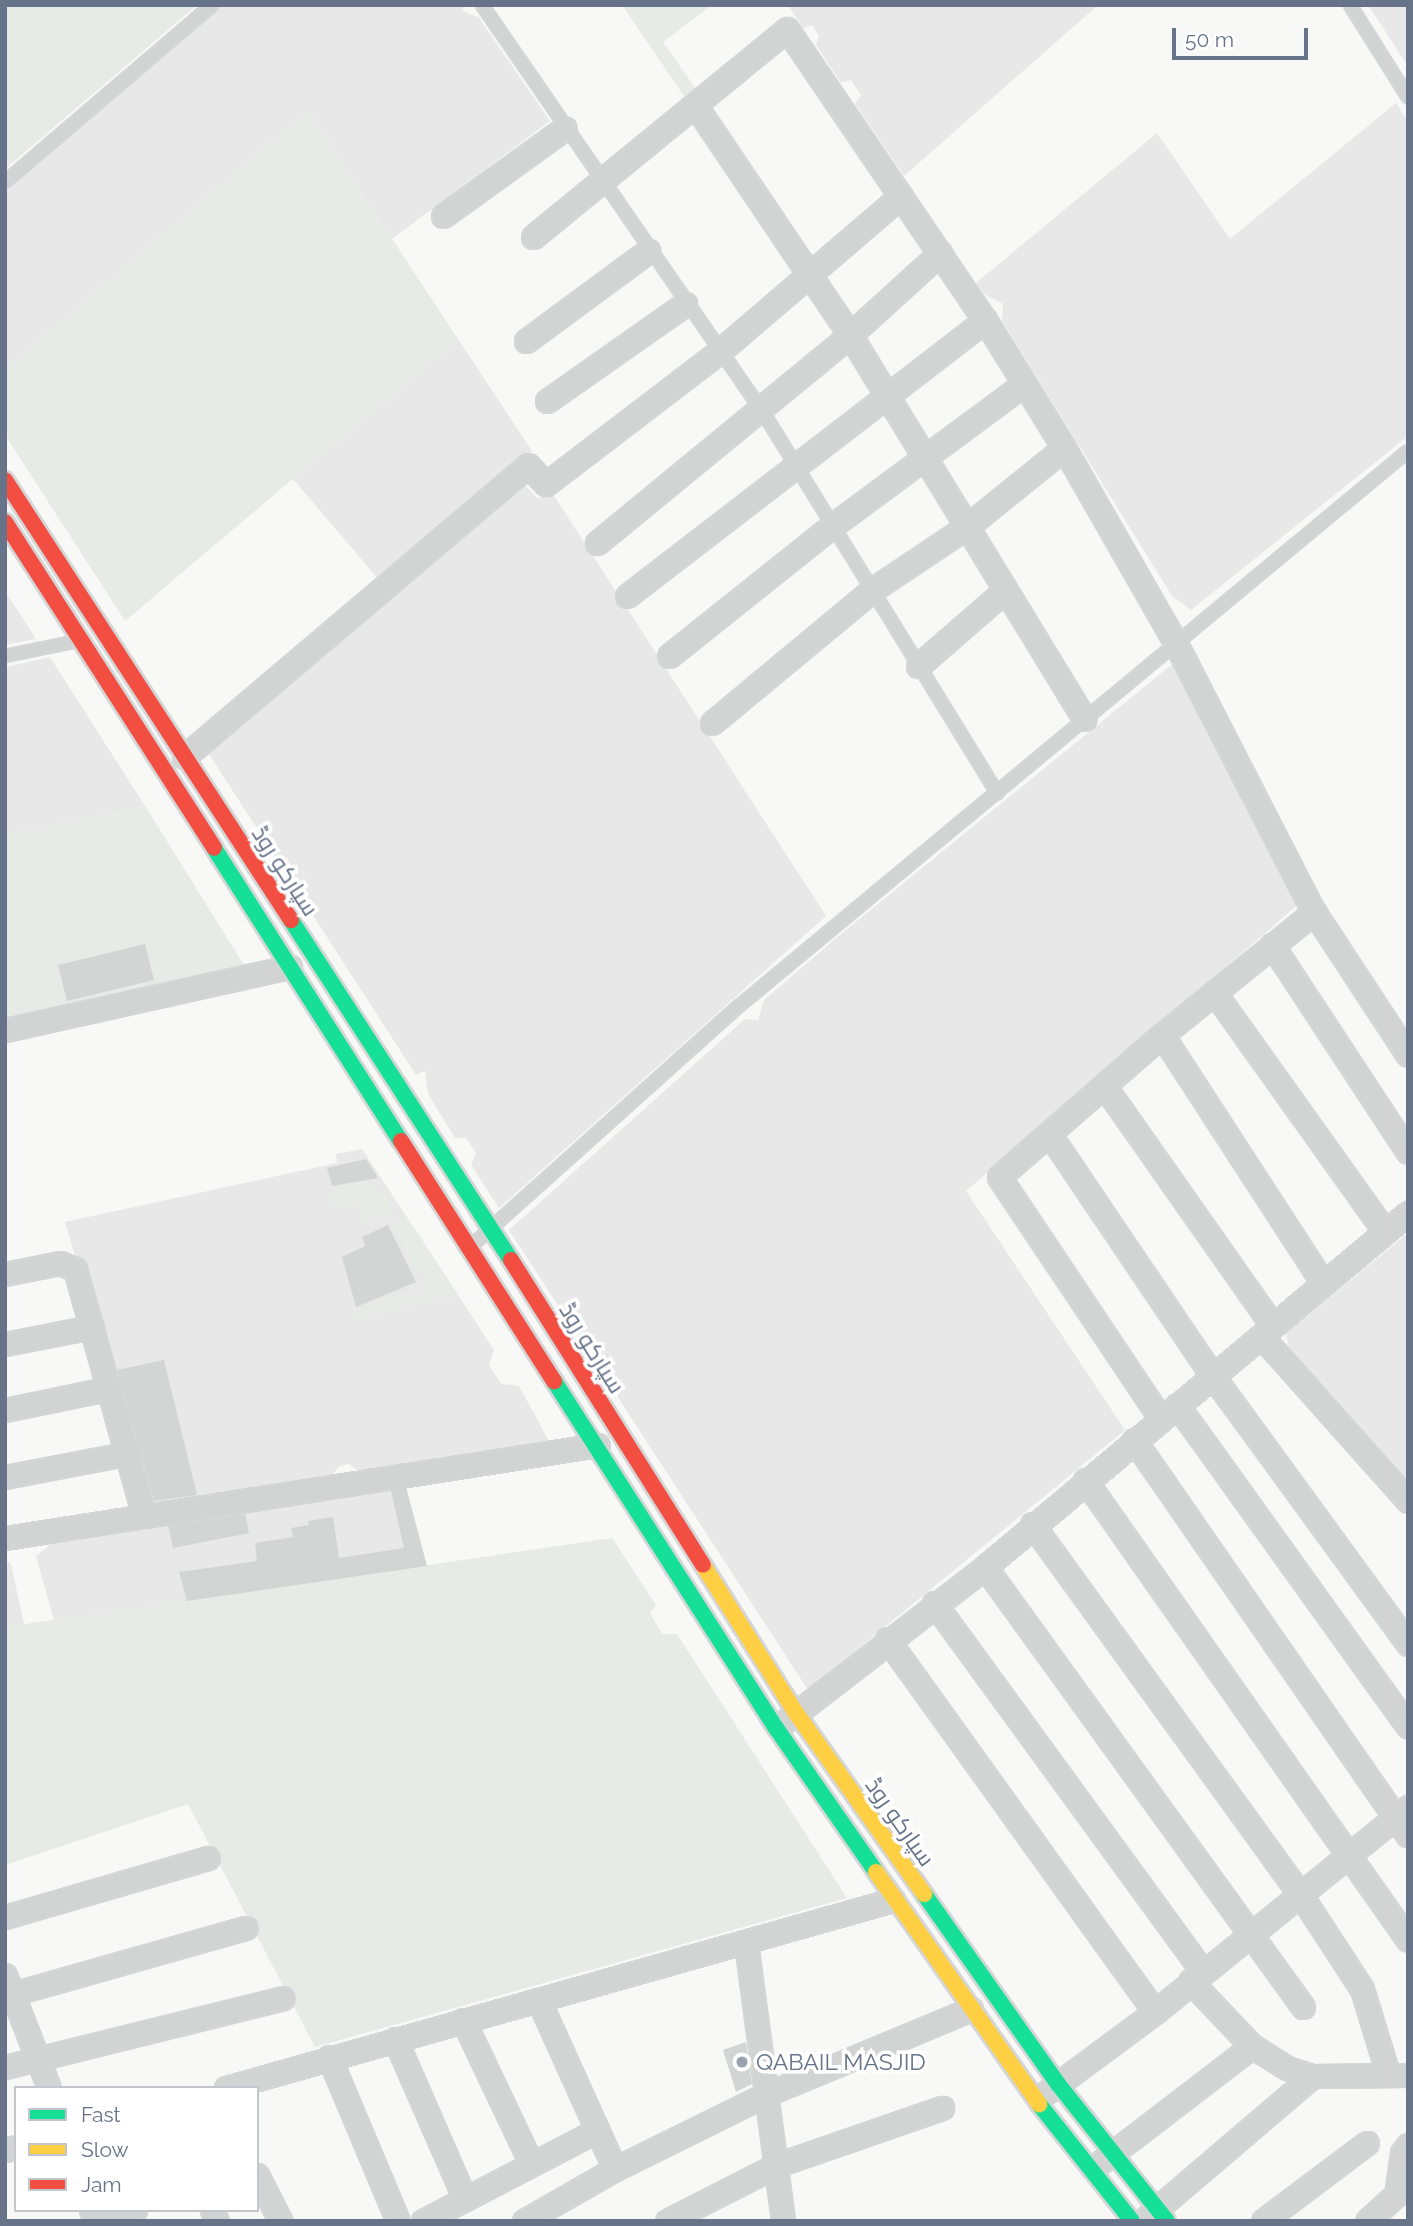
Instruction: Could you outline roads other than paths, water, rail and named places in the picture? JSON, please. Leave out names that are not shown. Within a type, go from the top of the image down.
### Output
[{"type":"street","points":[[533,237],[787,29],[985,320],[1064,448],[1175,642],[1314,912],[1408,1055]]},
{"type":"street","points":[[695,105],[850,335],[927,459],[1003,592],[1084,719]]},
{"type":"street","points":[[443,216],[565,128]]},
{"type":"street","points":[[184,757],[528,465],[546,484],[720,351],[811,277],[901,196]]},
{"type":"street","points":[[526,341],[648,251]]},
{"type":"street","points":[[597,544],[850,335],[940,253]]},
{"type":"street","points":[[547,401],[685,304]]},
{"type":"street","points":[[627,596],[794,463],[888,396],[985,320]]},
{"type":"street","points":[[669,656],[831,526],[927,459],[1024,384]]},
{"type":"street","points":[[712,723],[872,590],[965,528],[1064,448]]},
{"type":"street","name":"سپارکو روڈ","points":[[5,480],[491,1229],[796,1713],[1058,2084],[1113,2153],[1156,2217]]},
{"type":"street","name":"سپارکو روڈ","points":[[5,522],[598,1445],[776,1728],[971,2009],[1036,2099],[1132,2221]]},
{"type":"street","points":[[918,666],[1003,592]]},
{"type":"street","points":[[1314,912],[1162,1035],[1051,1135],[1002,1171],[1001,1184],[1169,1412],[1408,1727]]},
{"type":"street","points":[[1272,945],[1408,1152]]},
{"type":"street","points":[[5,1030],[290,967]]},
{"type":"street","points":[[1214,992],[1385,1232]]},
{"type":"street","points":[[1162,1035],[1323,1283]]},
{"type":"street","points":[[1105,1087],[1268,1332],[1408,1501]]},
{"type":"street","points":[[1051,1135],[1212,1375],[1408,1644]]},
{"type":"street","points":[[776,1728],[887,1639],[985,1567],[1032,1524],[1268,1332],[1408,1213]]},
{"type":"street","points":[[5,1274],[69,1264],[75,1269],[130,1453],[144,1517]]},
{"type":"street","points":[[5,1343],[92,1328]]},
{"type":"street","points":[[5,1410],[111,1388]]},
{"type":"street","points":[[1134,1440],[1401,1812],[1408,1835]]},
{"type":"street","points":[[5,1538],[598,1445]]},
{"type":"street","points":[[5,1477],[130,1453]]},
{"type":"street","points":[[1085,1480],[1408,1940]]},
{"type":"street","points":[[934,1603],[1196,1975],[1252,2046],[1287,2068],[1312,2076],[1398,2074],[1362,1989],[1300,1894],[1032,1524]]},
{"type":"street","points":[[985,1567],[1303,2007]]},
{"type":"street","points":[[887,1639],[1155,2012]]},
{"type":"street","points":[[1036,2099],[1155,2012],[1196,1975],[1251,1937],[1401,1812]]},
{"type":"street","points":[[5,1917],[208,1858]]},
{"type":"street","points":[[233,2086],[894,1900]]},
{"type":"street","points":[[48,2086],[8,1989],[246,1928]]},
{"type":"street","points":[[746,1943],[783,2221]]},
{"type":"street","points":[[5,2067],[283,1998]]},
{"type":"street","points":[[539,2001],[615,2169]]},
{"type":"street","points":[[524,2221],[615,2169],[767,2094],[971,2009]]},
{"type":"street","points":[[463,2021],[531,2163]]},
{"type":"street","points":[[395,2039],[464,2197]]},
{"type":"street","points":[[1091,2170],[1252,2046]]},
{"type":"street","points":[[329,2057],[398,2221]]},
{"type":"street","points":[[1156,2217],[1312,2076]]},
{"type":"street","points":[[667,2221],[777,2165],[943,2108]]},
{"type":"street","points":[[423,2221],[464,2197],[598,2130]]},
{"type":"street","points":[[1263,2221],[1367,2143]]},
{"type":"street","points":[[1367,2221],[1402,2201],[1402,2153],[1408,2146]]},
{"type":"street","points":[[259,2179],[280,2220]]},
{"type":"street","points":[[113,2221],[131,2212]]},
{"type":"lane","points":[[5,182],[212,5]]},
{"type":"lane","points":[[482,5],[565,128],[604,179],[648,251],[761,409],[997,793]]},
{"type":"lane","points":[[1350,5],[1408,97]]},
{"type":"lane","points":[[469,1248],[740,1006],[1408,451]]},
{"type":"lane","points":[[5,656],[81,641]]},
{"type":"place","name":"QABAIL MASJID","points":[[742,2062]]}]
